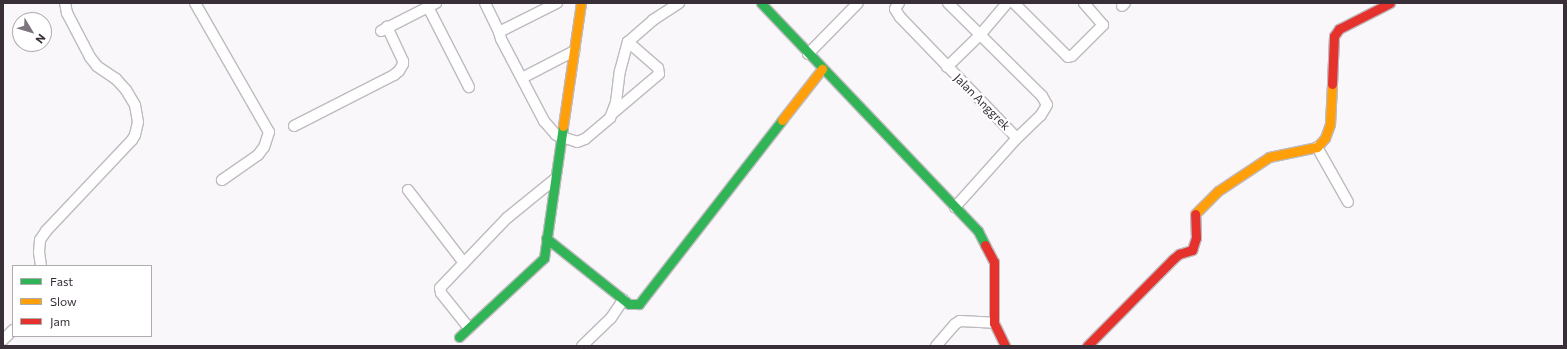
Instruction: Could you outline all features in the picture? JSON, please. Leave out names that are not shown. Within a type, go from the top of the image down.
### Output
[{"type":"street","points":[[41,265],[39,252],[40,240],[46,231],[132,140],[135,136],[138,122],[135,105],[126,90],[116,79],[97,66],[90,58],[67,12],[65,3]]},
{"type":"street","points":[[196,3],[269,132],[264,147],[258,155],[222,180]]},
{"type":"street","points":[[485,3],[501,39],[544,121],[552,132],[561,137],[577,142],[585,139],[603,126],[613,112],[659,74],[658,68],[628,42]]},
{"type":"street","points":[[499,32],[542,6],[557,3]]},
{"type":"street","points":[[459,337],[541,262],[545,252],[581,3]]},
{"type":"street","points":[[613,112],[620,71],[628,42],[653,20],[679,3]]},
{"type":"street","points":[[760,3],[978,231],[994,262],[994,323],[1005,346]]},
{"type":"street","points":[[808,54],[858,3]]},
{"type":"street","name":"Jalan Anggrek","points":[[899,3],[895,9],[895,12],[1017,138]]},
{"type":"street","points":[[948,3],[1045,99],[1046,108],[1041,115],[1017,138],[956,207]]},
{"type":"street","points":[[947,67],[980,35],[1007,3]]},
{"type":"street","points":[[1014,3],[1068,57],[1072,56],[1103,25],[1084,3]]},
{"type":"street","points":[[1086,346],[1173,259],[1179,254],[1192,250],[1196,238],[1195,214],[1218,191],[1269,157],[1317,147],[1325,138],[1330,124],[1334,36],[1339,30],[1390,3]]},
{"type":"street","points":[[294,126],[394,75],[403,64],[403,60],[384,29],[432,5],[469,87]]},
{"type":"street","points":[[522,78],[574,51]]},
{"type":"street","points":[[546,238],[623,300],[629,304],[640,304],[822,69]]},
{"type":"street","points":[[1317,147],[1348,202]]},
{"type":"street","points":[[469,328],[440,291],[442,286],[507,218],[555,179]]},
{"type":"street","points":[[408,190],[464,263]]},
{"type":"street","points":[[582,346],[611,318],[623,300]]},
{"type":"street","points":[[936,346],[955,324],[960,321],[994,323]]},
{"type":"street","points":[[3,340],[12,331]]},
{"type":"traffic: fast","points":[[761,3],[978,231],[985,245]]},
{"type":"traffic: fast","points":[[546,238],[629,304],[639,304],[782,120]]},
{"type":"traffic: fast","points":[[459,337],[544,258],[563,126]]},
{"type":"traffic: slow","points":[[563,126],[581,3]]},
{"type":"traffic: slow","points":[[782,120],[822,69]]},
{"type":"traffic: slow","points":[[1195,214],[1218,191],[1269,157],[1317,147],[1325,138],[1330,124],[1332,84]]},
{"type":"traffic: jam","points":[[1332,84],[1334,36],[1339,29],[1390,3]]},
{"type":"traffic: jam","points":[[1087,346],[1173,259],[1179,254],[1192,250],[1196,238],[1195,214]]},
{"type":"traffic: jam","points":[[985,245],[994,262],[994,323],[1005,346]]}]
